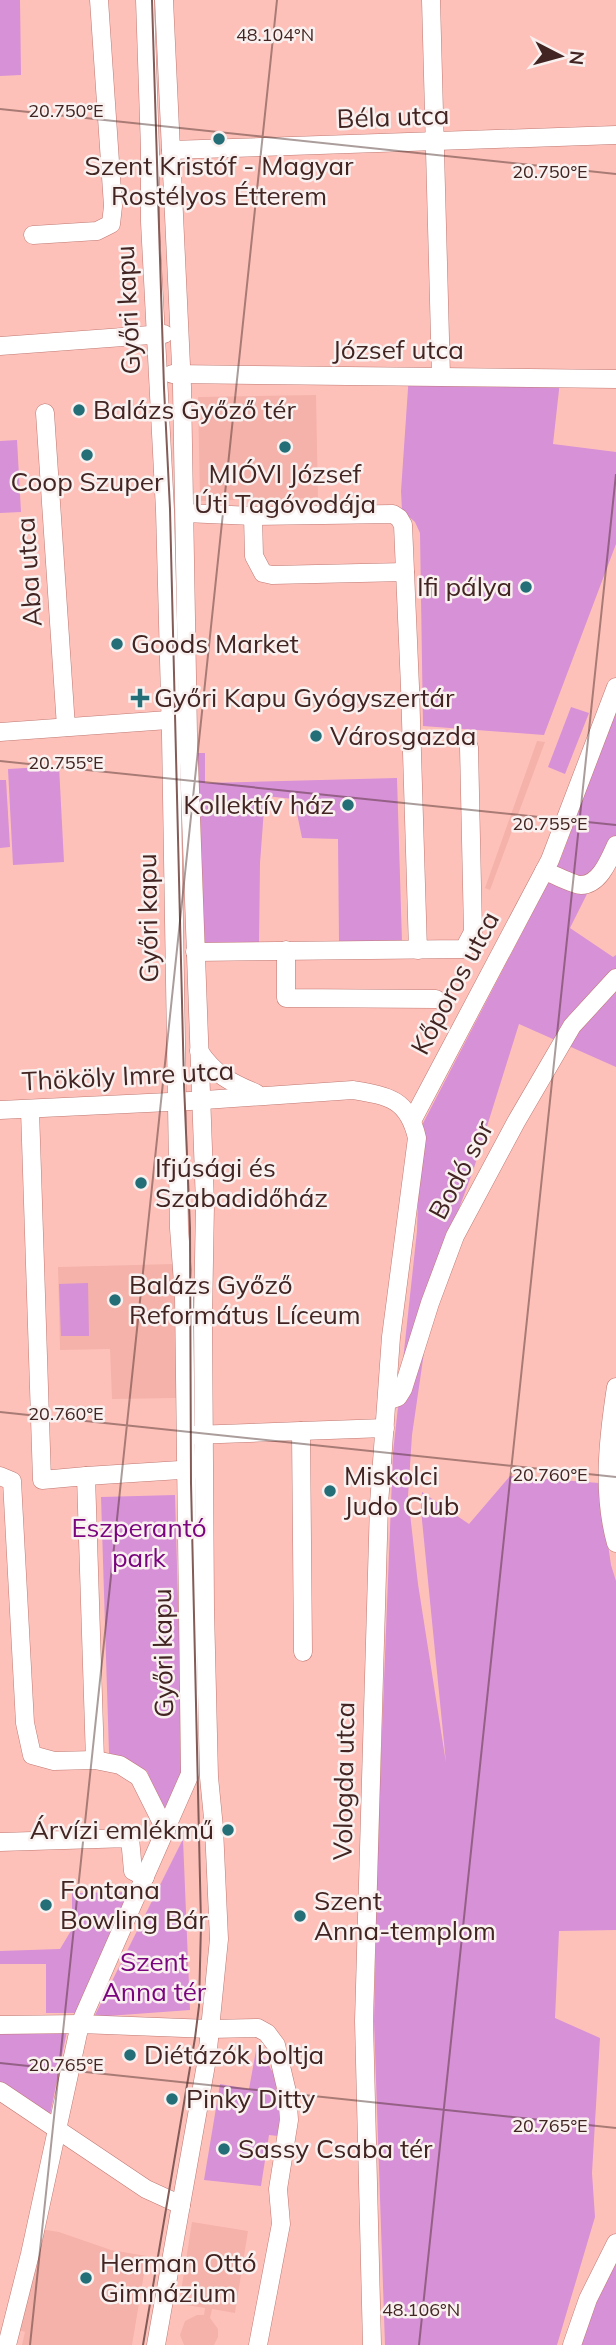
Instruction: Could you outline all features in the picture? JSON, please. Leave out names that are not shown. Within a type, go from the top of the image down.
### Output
[{"type":"street","name":"Győri kapu","points":[[33,235],[97,231],[111,224],[113,206],[99,0]]},
{"type":"street","name":"Győri kapu","points":[[145,0],[155,335],[195,952],[206,1220],[195,1435]]},
{"type":"street","name":"Győri kapu","points":[[164,0],[185,513],[176,1101],[195,1435],[190,1774],[166,1831]]},
{"type":"street","points":[[430,0],[441,376]]},
{"type":"street","name":"Béla utca","points":[[172,150],[616,135]]},
{"type":"street","points":[[0,346],[178,332]]},
{"type":"street","name":"József utca","points":[[157,375],[616,379]]},
{"type":"street","name":"Aba utca","points":[[45,413],[66,727]]},
{"type":"street","points":[[185,513],[253,516],[385,514],[399,518],[403,525],[405,572],[263,573],[254,556],[253,516]]},
{"type":"street","name":"Kőporos utca","points":[[405,572],[418,950]]},
{"type":"street","name":"Kőporos utca","points":[[413,1119],[544,871],[616,687]]},
{"type":"street","points":[[0,732],[180,720]]},
{"type":"street","name":"Kőporos utca","points":[[195,952],[464,949],[473,932],[469,747]]},
{"type":"street","points":[[544,871],[580,885],[589,883],[607,865],[616,845]]},
{"type":"street","name":"Kőporos utca","points":[[286,950],[286,998],[436,999]]},
{"type":"street","name":"Bodó sor","points":[[387,1401],[398,1397],[404,1390],[430,1303],[455,1236],[510,1132],[572,1026],[616,978]]},
{"type":"street","name":"Thököly Imre utca","points":[[199,1051],[213,1071],[231,1083],[259,1095]]},
{"type":"street","name":"Thököly Imre utca","points":[[0,1110],[353,1090],[377,1094],[393,1101],[404,1108],[413,1119]]},
{"type":"street","points":[[30,1110],[42,1480]]},
{"type":"street","name":"Vologda utca","points":[[372,2345],[364,2021],[379,1504],[398,1270],[417,1138],[413,1119]]},
{"type":"street","points":[[616,1387],[612,1501],[616,1543]]},
{"type":"street","points":[[195,1435],[385,1428]]},
{"type":"street","points":[[301,1431],[303,1652]]},
{"type":"street","name":"Győri kapu","points":[[156,2345],[210,2029],[219,1939],[195,1469]]},
{"type":"street","points":[[7,2345],[30,2254],[80,2024],[166,1831],[139,1777],[120,1765],[95,1760],[54,1761],[32,1755],[25,1723],[6,1479],[42,1480],[195,1469]]},
{"type":"street","points":[[86,1476],[95,1760]]},
{"type":"street","points":[[0,1842],[130,1838],[133,1871],[145,1877]]},
{"type":"street","points":[[0,2025],[258,2028],[267,2033],[276,2045],[287,2092],[289,2120],[278,2189],[281,2224],[258,2345]]},
{"type":"street","points":[[0,2091],[146,2189],[181,2205]]},
{"type":"street","points":[[572,2345],[588,2298],[616,2243]]},
{"type":"shaded area","points":[[316,395],[318,498],[200,501],[198,397]]},
{"type":"shaded area","points":[[537,741],[545,742],[490,890],[485,888]]},
{"type":"shaded area","points":[[173,1264],[177,1398],[112,1399],[110,1349],[60,1350],[58,1267]]},
{"type":"shaded area","name":"Herman Ottó Gimnázium","points":[[192,2222],[248,2231],[235,2313],[212,2309],[210,2318],[218,2329],[214,2345],[184,2345],[180,2335],[185,2321],[197,2315],[204,2315],[205,2308],[179,2304]]},
{"type":"shaded area","name":"Herman Ottó Gimnázium","points":[[40,2229],[59,2232],[111,2250],[147,2256],[132,2345],[22,2345],[25,2332],[17,2329]]},
{"type":"green space","points":[[0,0],[20,0],[21,75],[0,76]]},
{"type":"green space","points":[[561,372],[553,444],[616,452],[616,544],[544,735],[423,726],[420,533],[415,522],[402,511],[401,491],[409,374]]},
{"type":"green space","points":[[17,440],[21,512],[0,513],[0,441]]},
{"type":"green space","points":[[571,707],[589,713],[565,774],[548,767]]},
{"type":"green space","points":[[616,710],[616,836],[570,928],[613,957],[616,955],[616,1067],[519,1024],[473,1171],[436,1270],[412,1435],[408,1496],[418,1584],[446,1763],[421,1510],[422,1492],[469,1524],[510,1476],[599,1483],[611,1565],[616,1581],[616,1930],[559,1931],[555,2018],[600,2038],[592,2173],[595,2217],[557,2345],[385,2345],[374,2021],[378,1833],[393,1453],[417,1231],[420,1129],[561,858]]},
{"type":"green space","points":[[196,753],[205,753],[205,783],[397,778],[402,942],[339,942],[338,839],[302,838],[294,799],[265,796],[260,863],[259,944],[195,943]]},
{"type":"green space","points":[[59,766],[64,862],[13,865],[8,769]]},
{"type":"green space","points":[[0,780],[6,780],[10,847],[0,848]]},
{"type":"green space","points":[[88,1283],[89,1336],[61,1336],[59,1284]]},
{"type":"green space","name":"Eszperantó park","points":[[175,1495],[183,1777],[164,1816],[147,1771],[109,1753],[101,1497]]},
{"type":"green space","name":"Szent Anna tér","points":[[183,1839],[190,2010],[94,2017]]},
{"type":"green space","points":[[130,1892],[77,2013],[46,2013],[46,1964],[0,1964],[0,1951],[60,1949],[72,1929],[72,1893]]},
{"type":"green space","points":[[67,2031],[49,2120],[0,2085],[0,2033]]},
{"type":"green space","points":[[257,2045],[275,2076],[280,2116],[278,2136],[269,2135],[261,2186],[204,2180],[220,2084],[249,2089]]},
{"type":"green space","points":[[616,2256],[616,2345],[576,2345]]},
{"type":"tram line","points":[[143,2345],[195,2038],[199,2006],[201,1924],[191,1483],[190,1228],[170,509],[152,0]]},
{"type":"place","name":"Szent Kristóf - Magyar Rostélyos Étterem","points":[[219,139]]},
{"type":"place","name":"Balázs Győző tér","points":[[79,410]]},
{"type":"place","name":"MIÓVI József Úti Tagóvodája","points":[[285,447]]},
{"type":"place","name":"Coop Szuper","points":[[87,455]]},
{"type":"place","name":"Ifi pálya","points":[[526,587]]},
{"type":"place","name":"Goods Market","points":[[117,644]]},
{"type":"place","name":"Győri Kapu Gyógyszertár","points":[[140,698]]},
{"type":"place","name":"Városgazda","points":[[316,736]]},
{"type":"place","name":"Kollektív ház","points":[[348,805]]},
{"type":"place","name":"Ifjúsági és Szabadidőház","points":[[141,1183]]},
{"type":"place","name":"Balázs Győző Református Líceum","points":[[115,1300]]},
{"type":"place","name":"Miskolci Judo Club","points":[[330,1491]]},
{"type":"place","name":"Árvízi emlékmű","points":[[228,1830]]},
{"type":"place","name":"Fontana Bowling Bár","points":[[46,1905]]},
{"type":"place","name":"Szent Anna-templom","points":[[300,1916]]},
{"type":"place","name":"Diétázók boltja","points":[[130,2055]]},
{"type":"place","name":"Pinky Ditty","points":[[172,2099]]},
{"type":"place","name":"Sassy Csaba tér","points":[[224,2149]]},
{"type":"place","name":"Herman Ottó Gimnázium","points":[[86,2278]]}]
